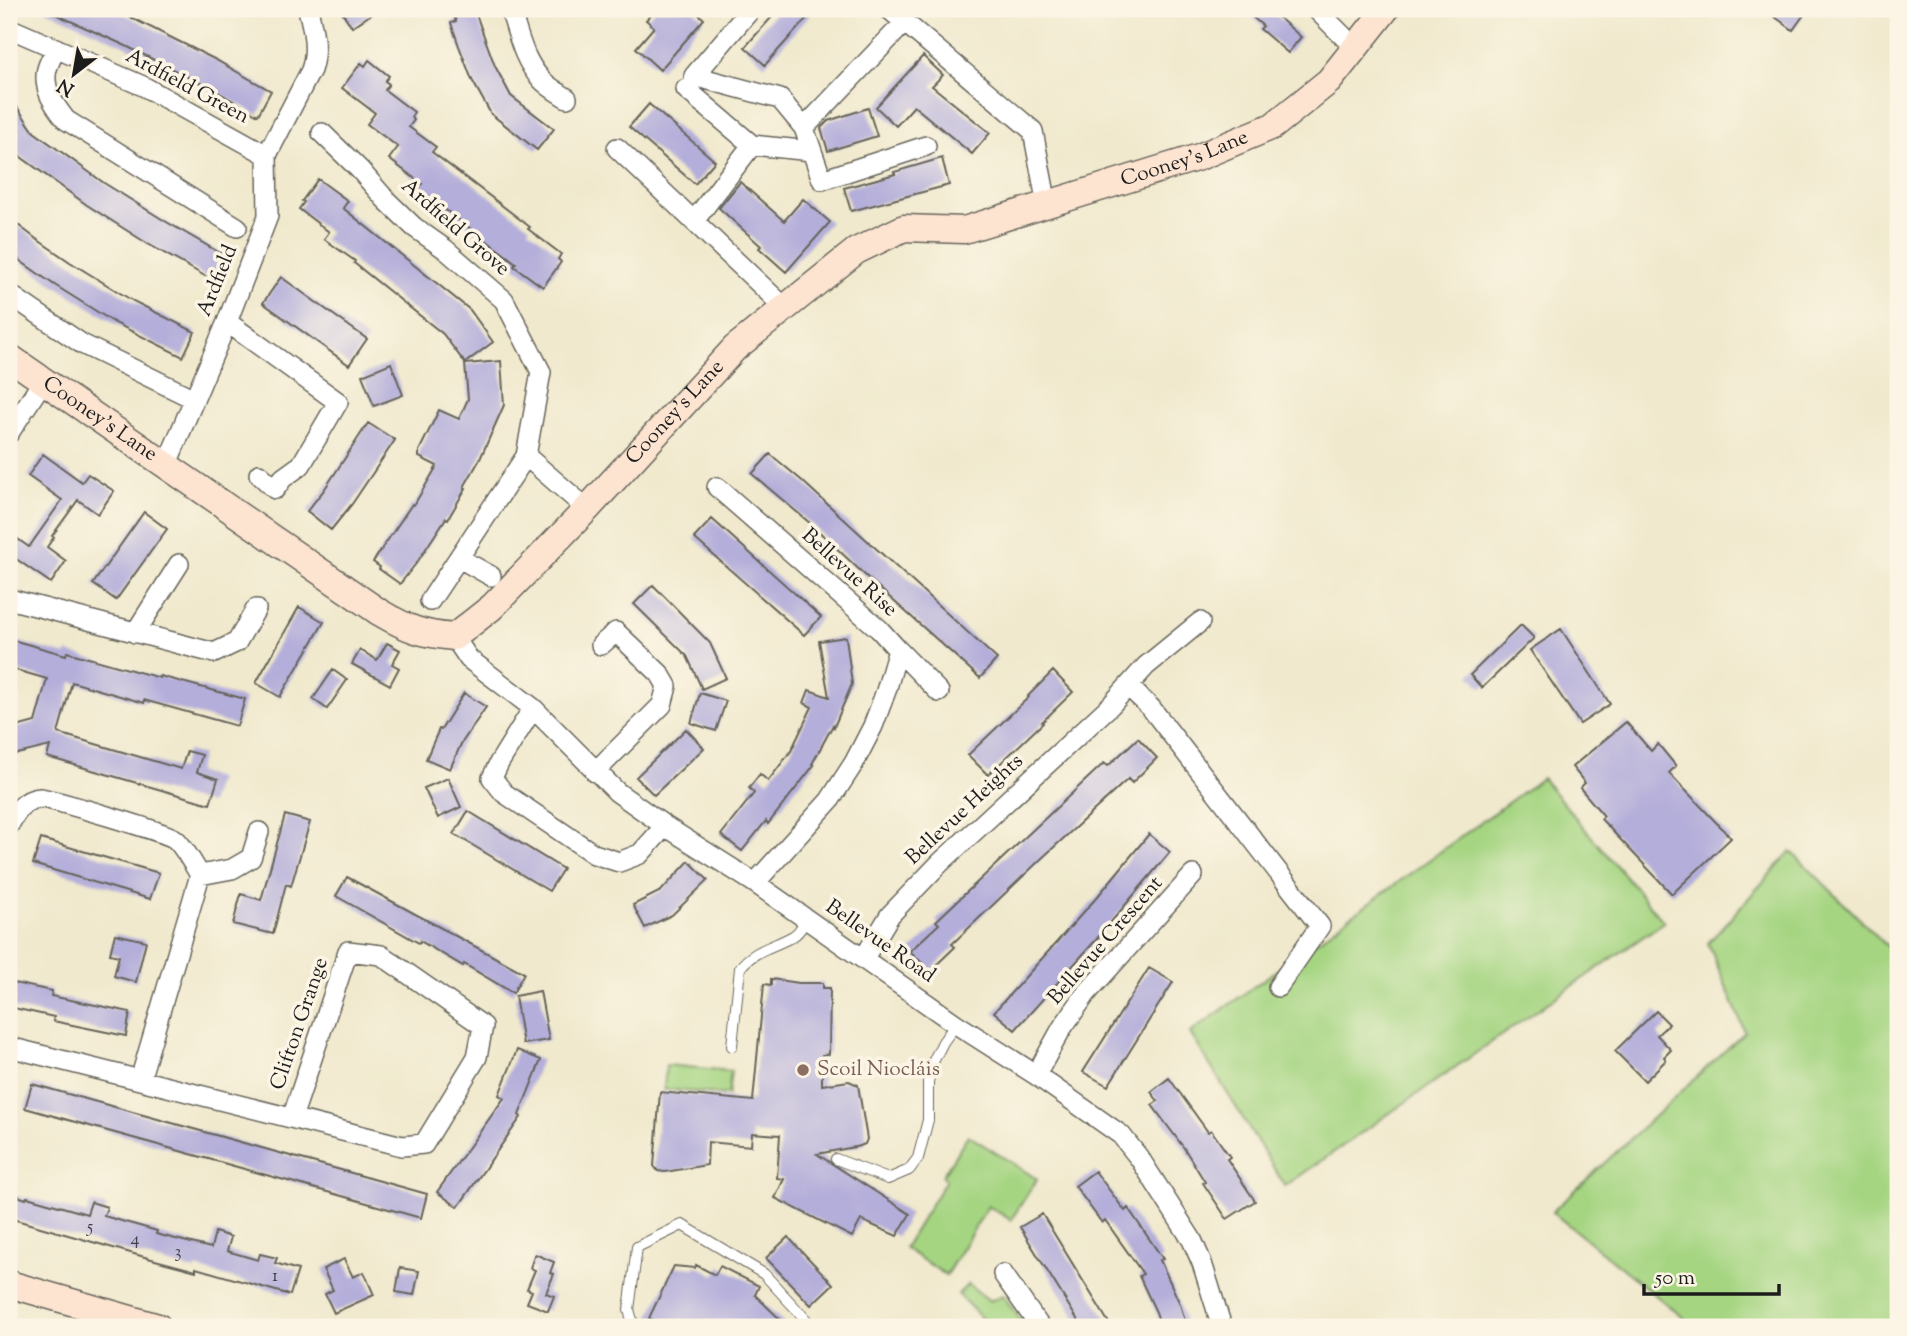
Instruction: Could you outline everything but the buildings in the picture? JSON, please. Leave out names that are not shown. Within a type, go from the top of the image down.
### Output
[{"type":"street","name":"Ardfield","points":[[166,466],[268,216],[267,155],[315,59],[308,9]]},
{"type":"street","points":[[510,9],[525,55],[531,65],[541,79],[568,99]]},
{"type":"street","points":[[751,9],[694,76],[779,99],[803,128],[822,180],[926,146]]},
{"type":"street","points":[[889,9],[1033,131],[1047,205]]},
{"type":"street","points":[[1315,9],[1355,48]]},
{"type":"street","name":"Cooney's Lane","points":[[9,357],[379,612],[407,628],[431,635],[454,637],[492,607],[736,348],[856,251],[904,228],[964,230],[1199,157],[1273,126],[1329,81],[1386,9]]},
{"type":"street","points":[[803,128],[905,22]]},
{"type":"street","name":"Ardfield Green","points":[[9,28],[143,86],[267,155]]},
{"type":"street","points":[[56,48],[47,70],[46,84],[52,103],[66,120],[237,227]]},
{"type":"street","points":[[686,89],[752,145],[812,150]]},
{"type":"street","name":"Ardfield Grove","points":[[321,133],[414,227],[445,249],[504,300],[541,372],[526,456],[430,601]]},
{"type":"street","points":[[694,221],[752,145]]},
{"type":"street","points":[[617,148],[785,308]]},
{"type":"street","points":[[9,294],[82,344],[194,398]]},
{"type":"street","points":[[227,322],[338,402],[301,465],[283,478],[275,489],[259,474]]},
{"type":"street","points":[[9,433],[43,381]]},
{"type":"street","points":[[526,456],[587,509]]},
{"type":"street","name":"Bellevue Rise","points":[[717,487],[879,629],[898,650],[873,726],[854,763],[830,800],[755,883]]},
{"type":"street","points":[[458,558],[491,576]]},
{"type":"street","points":[[135,633],[179,564]]},
{"type":"street","points":[[9,599],[214,653],[237,642],[256,609]]},
{"type":"street","name":"Bellevue Heights","points":[[863,958],[890,915],[940,863],[1111,705],[1146,666],[1200,622]]},
{"type":"street","points":[[595,772],[662,705],[667,686],[660,674],[616,632],[601,645]]},
{"type":"street","name":"Bellevue Road","points":[[454,637],[469,659],[533,708],[617,792],[755,883],[956,1024],[1036,1075],[1121,1135],[1192,1240],[1222,1327]]},
{"type":"street","points":[[898,650],[939,692]]},
{"type":"street","points":[[1128,686],[1152,708],[1320,926],[1278,987]]},
{"type":"street","points":[[533,708],[492,778],[503,793],[594,854],[619,862],[640,854],[665,826]]},
{"type":"street","points":[[9,825],[17,811],[26,803],[41,798],[111,817],[175,839],[200,875]]},
{"type":"street","points":[[200,875],[232,869],[251,858],[259,832]]},
{"type":"street","points":[[140,1080],[200,875]]},
{"type":"street","name":"Bellevue Crescent","points":[[1036,1075],[1062,1028],[1086,994],[1193,875]]},
{"type":"street","name":"Clifton Grange","points":[[9,1047],[402,1146],[424,1143],[477,1057],[484,1026],[381,955],[348,951],[292,1118]]},
{"type":"street","points":[[1003,1274],[1040,1327]]},
{"type":"street","points":[[9,1284],[159,1327]]},
{"type":"lane","points":[[732,1046],[740,968],[755,953],[795,935],[807,919]]},
{"type":"lane","points":[[836,1159],[888,1179],[909,1170],[918,1158],[928,1120],[928,1082],[932,1064],[956,1024]]},
{"type":"lane","points":[[634,1327],[629,1310],[637,1247],[682,1225],[764,1274],[809,1323],[806,1327]]},
{"type":"green space","points":[[1542,778],[1664,922],[1285,1186],[1190,1033]]},
{"type":"green space","points":[[1791,851],[1898,957],[1898,1327],[1695,1327],[1552,1212],[1745,1032],[1708,943]]},
{"type":"green space","points":[[666,1065],[731,1071],[728,1095],[664,1089]]},
{"type":"green space","points":[[968,1135],[1037,1179],[1011,1220],[988,1206],[946,1275],[904,1248],[946,1180],[942,1176]]},
{"type":"green space","points":[[968,1284],[990,1301],[1003,1295],[1025,1327],[990,1327],[958,1294]]},
{"type":"place","name":"Scoil Niocláis","points":[[803,1070]]}]
